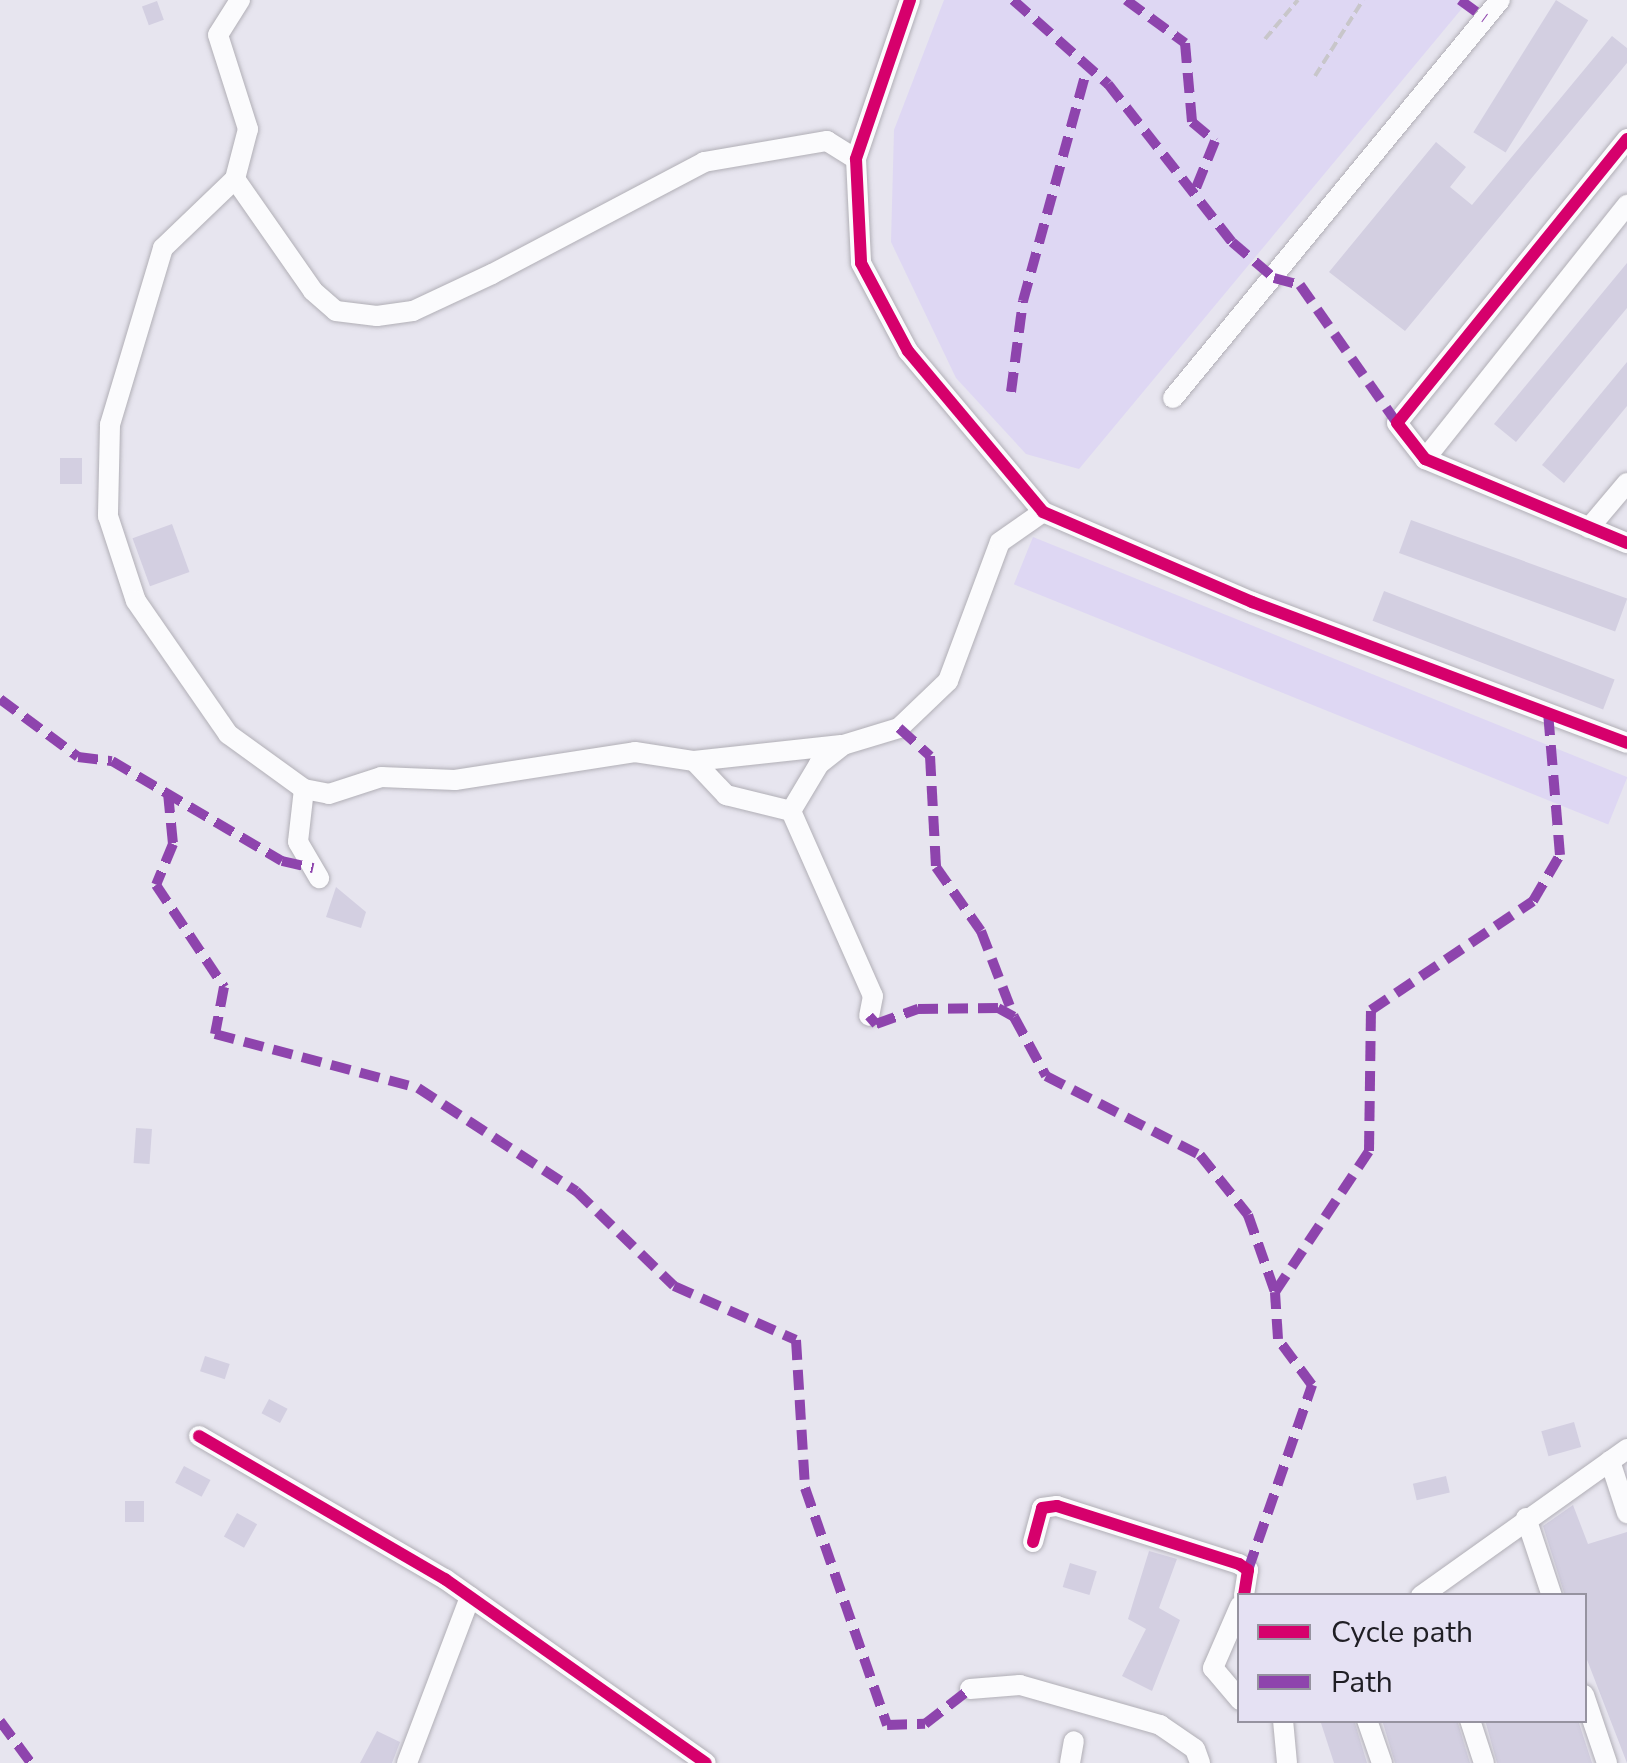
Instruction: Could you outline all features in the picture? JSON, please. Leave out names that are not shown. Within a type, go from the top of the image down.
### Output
[{"type":"street","points":[[240,0],[218,35],[248,129],[236,179],[163,248],[110,425],[108,516],[136,600],[228,734],[304,789],[329,794],[381,777],[455,780],[635,752],[694,761],[843,745],[899,728],[948,681],[1000,542],[1042,512]]},
{"type":"street","points":[[910,0],[856,159],[868,278],[946,404],[1042,512],[1163,567],[1627,743]]},
{"type":"street","points":[[1173,398],[1500,0]]},
{"type":"street","points":[[1627,139],[1397,423],[1425,458],[1627,543]]},
{"type":"street","points":[[236,179],[313,290],[336,310],[377,316],[412,311],[492,274],[704,162],[776,143],[828,141],[856,159]]},
{"type":"street","points":[[1425,458],[1627,205]]},
{"type":"street","points":[[1589,528],[1627,483]]},
{"type":"street","points":[[791,812],[819,764],[843,745]]},
{"type":"street","points":[[694,761],[726,795],[791,812]]},
{"type":"street","points":[[304,789],[298,842],[319,878]]},
{"type":"street","points":[[791,812],[872,996],[869,1016]]},
{"type":"street","points":[[198,1436],[470,1597],[706,1763]]},
{"type":"street","points":[[1428,1593],[1618,1455],[1627,1514]]},
{"type":"street","points":[[1033,1542],[1042,1508],[1057,1506],[1239,1564],[1248,1570],[1244,1593]]},
{"type":"street","points":[[1526,1518],[1551,1593]]},
{"type":"street","points":[[407,1763],[470,1597]]},
{"type":"street","points":[[1237,1613],[1213,1668],[1237,1696]]},
{"type":"street","points":[[970,1690],[1020,1685],[1160,1726],[1195,1749],[1200,1763]]},
{"type":"street","points":[[1587,1704],[1607,1763]]},
{"type":"street","points":[[1367,1723],[1382,1763]]},
{"type":"street","points":[[1471,1723],[1484,1763]]},
{"type":"street","points":[[1275,1724],[1287,1763]]},
{"type":"street","points":[[1070,1763],[1074,1740]]},
{"type":"path","points":[[1265,39],[1298,0]]},
{"type":"path","points":[[1315,76],[1363,0]]},
{"type":"shaded area","points":[[944,0],[1469,0],[1079,469],[1026,454],[956,378],[891,242],[894,130]]},
{"type":"shaded area","points":[[1033,537],[1627,777],[1608,824],[1014,584]]},
{"type":"building","points":[[1556,0],[1588,20],[1506,152],[1473,132]]},
{"type":"building","points":[[157,1],[164,20],[149,25],[142,6]]},
{"type":"building","points":[[1612,36],[1627,48],[1627,63],[1405,331],[1329,272],[1436,142],[1466,167],[1450,187],[1472,205]]},
{"type":"building","points":[[1627,263],[1627,308],[1516,442],[1494,424]]},
{"type":"building","points":[[1627,362],[1627,406],[1564,483],[1542,465]]},
{"type":"building","points":[[60,458],[82,458],[82,484],[60,484]]},
{"type":"building","points":[[1411,520],[1627,599],[1615,632],[1399,553]]},
{"type":"building","points":[[172,524],[189,572],[150,586],[133,538]]},
{"type":"building","points":[[1384,591],[1615,680],[1603,709],[1373,621]]},
{"type":"building","points":[[336,887],[366,912],[361,928],[326,917]]},
{"type":"building","points":[[136,1128],[152,1129],[150,1164],[134,1163]]},
{"type":"building","points":[[205,1356],[230,1364],[225,1379],[200,1371]]},
{"type":"building","points":[[269,1399],[288,1409],[280,1423],[261,1413]]},
{"type":"building","points":[[1574,1422],[1581,1447],[1548,1456],[1541,1431]]},
{"type":"building","points":[[184,1466],[210,1480],[202,1497],[175,1483]]},
{"type":"building","points":[[1446,1476],[1450,1493],[1417,1500],[1413,1484]]},
{"type":"building","points":[[125,1501],[144,1501],[144,1522],[125,1522]]},
{"type":"building","points":[[1573,1505],[1588,1544],[1627,1532],[1627,1763],[1587,1660],[1587,1593],[1564,1593],[1543,1526]]},
{"type":"building","points":[[237,1513],[257,1524],[244,1548],[224,1537]]},
{"type":"building","points":[[1149,1551],[1177,1559],[1159,1608],[1180,1620],[1152,1691],[1122,1676],[1146,1629],[1128,1619]]},
{"type":"building","points":[[1070,1563],[1097,1571],[1089,1595],[1063,1587]]},
{"type":"building","points":[[1321,1723],[1355,1723],[1367,1763],[1334,1763]]},
{"type":"building","points":[[1383,1723],[1458,1723],[1470,1763],[1395,1763]]},
{"type":"building","points":[[1486,1723],[1579,1723],[1592,1763],[1497,1763]]},
{"type":"building","points":[[377,1731],[400,1742],[392,1763],[360,1763]]},
{"type":"marked path","points":[[1013,0],[1108,84],[1232,242],[1274,278],[1300,285],[1397,423]]},
{"type":"marked path","points":[[1126,0],[1185,43],[1192,122],[1215,141],[1194,193]]},
{"type":"marked path","points":[[1460,0],[1485,18]]},
{"type":"marked path","points":[[1011,392],[1023,301],[1088,65]]},
{"type":"marked path","points":[[0,699],[78,757],[112,761],[282,861],[313,868]]},
{"type":"marked path","points":[[1248,1570],[1312,1385],[1278,1339],[1275,1292],[1369,1151],[1371,1010],[1533,901],[1560,855],[1548,713]]},
{"type":"marked path","points":[[899,728],[930,756],[936,867],[981,931],[1014,1017]]},
{"type":"marked path","points":[[168,793],[173,844],[156,885],[224,987],[215,1034],[418,1088],[576,1191],[674,1286],[796,1340],[805,1488],[887,1725],[925,1724],[970,1689]]},
{"type":"marked path","points":[[869,1016],[876,1024],[918,1009],[998,1008],[1014,1017],[1046,1076],[1200,1155],[1248,1215],[1275,1292]]},
{"type":"marked path","points":[[0,1721],[31,1763]]},
{"type":"cycle path","points":[[910,0],[856,159],[861,263],[908,351],[1043,512],[1252,602],[1627,743]]},
{"type":"cycle path","points":[[1627,139],[1397,423],[1425,459],[1627,543]]},
{"type":"cycle path","points":[[199,1436],[445,1579],[706,1763]]},
{"type":"cycle path","points":[[1033,1542],[1042,1508],[1057,1506],[1239,1564],[1248,1570],[1244,1593]]}]
